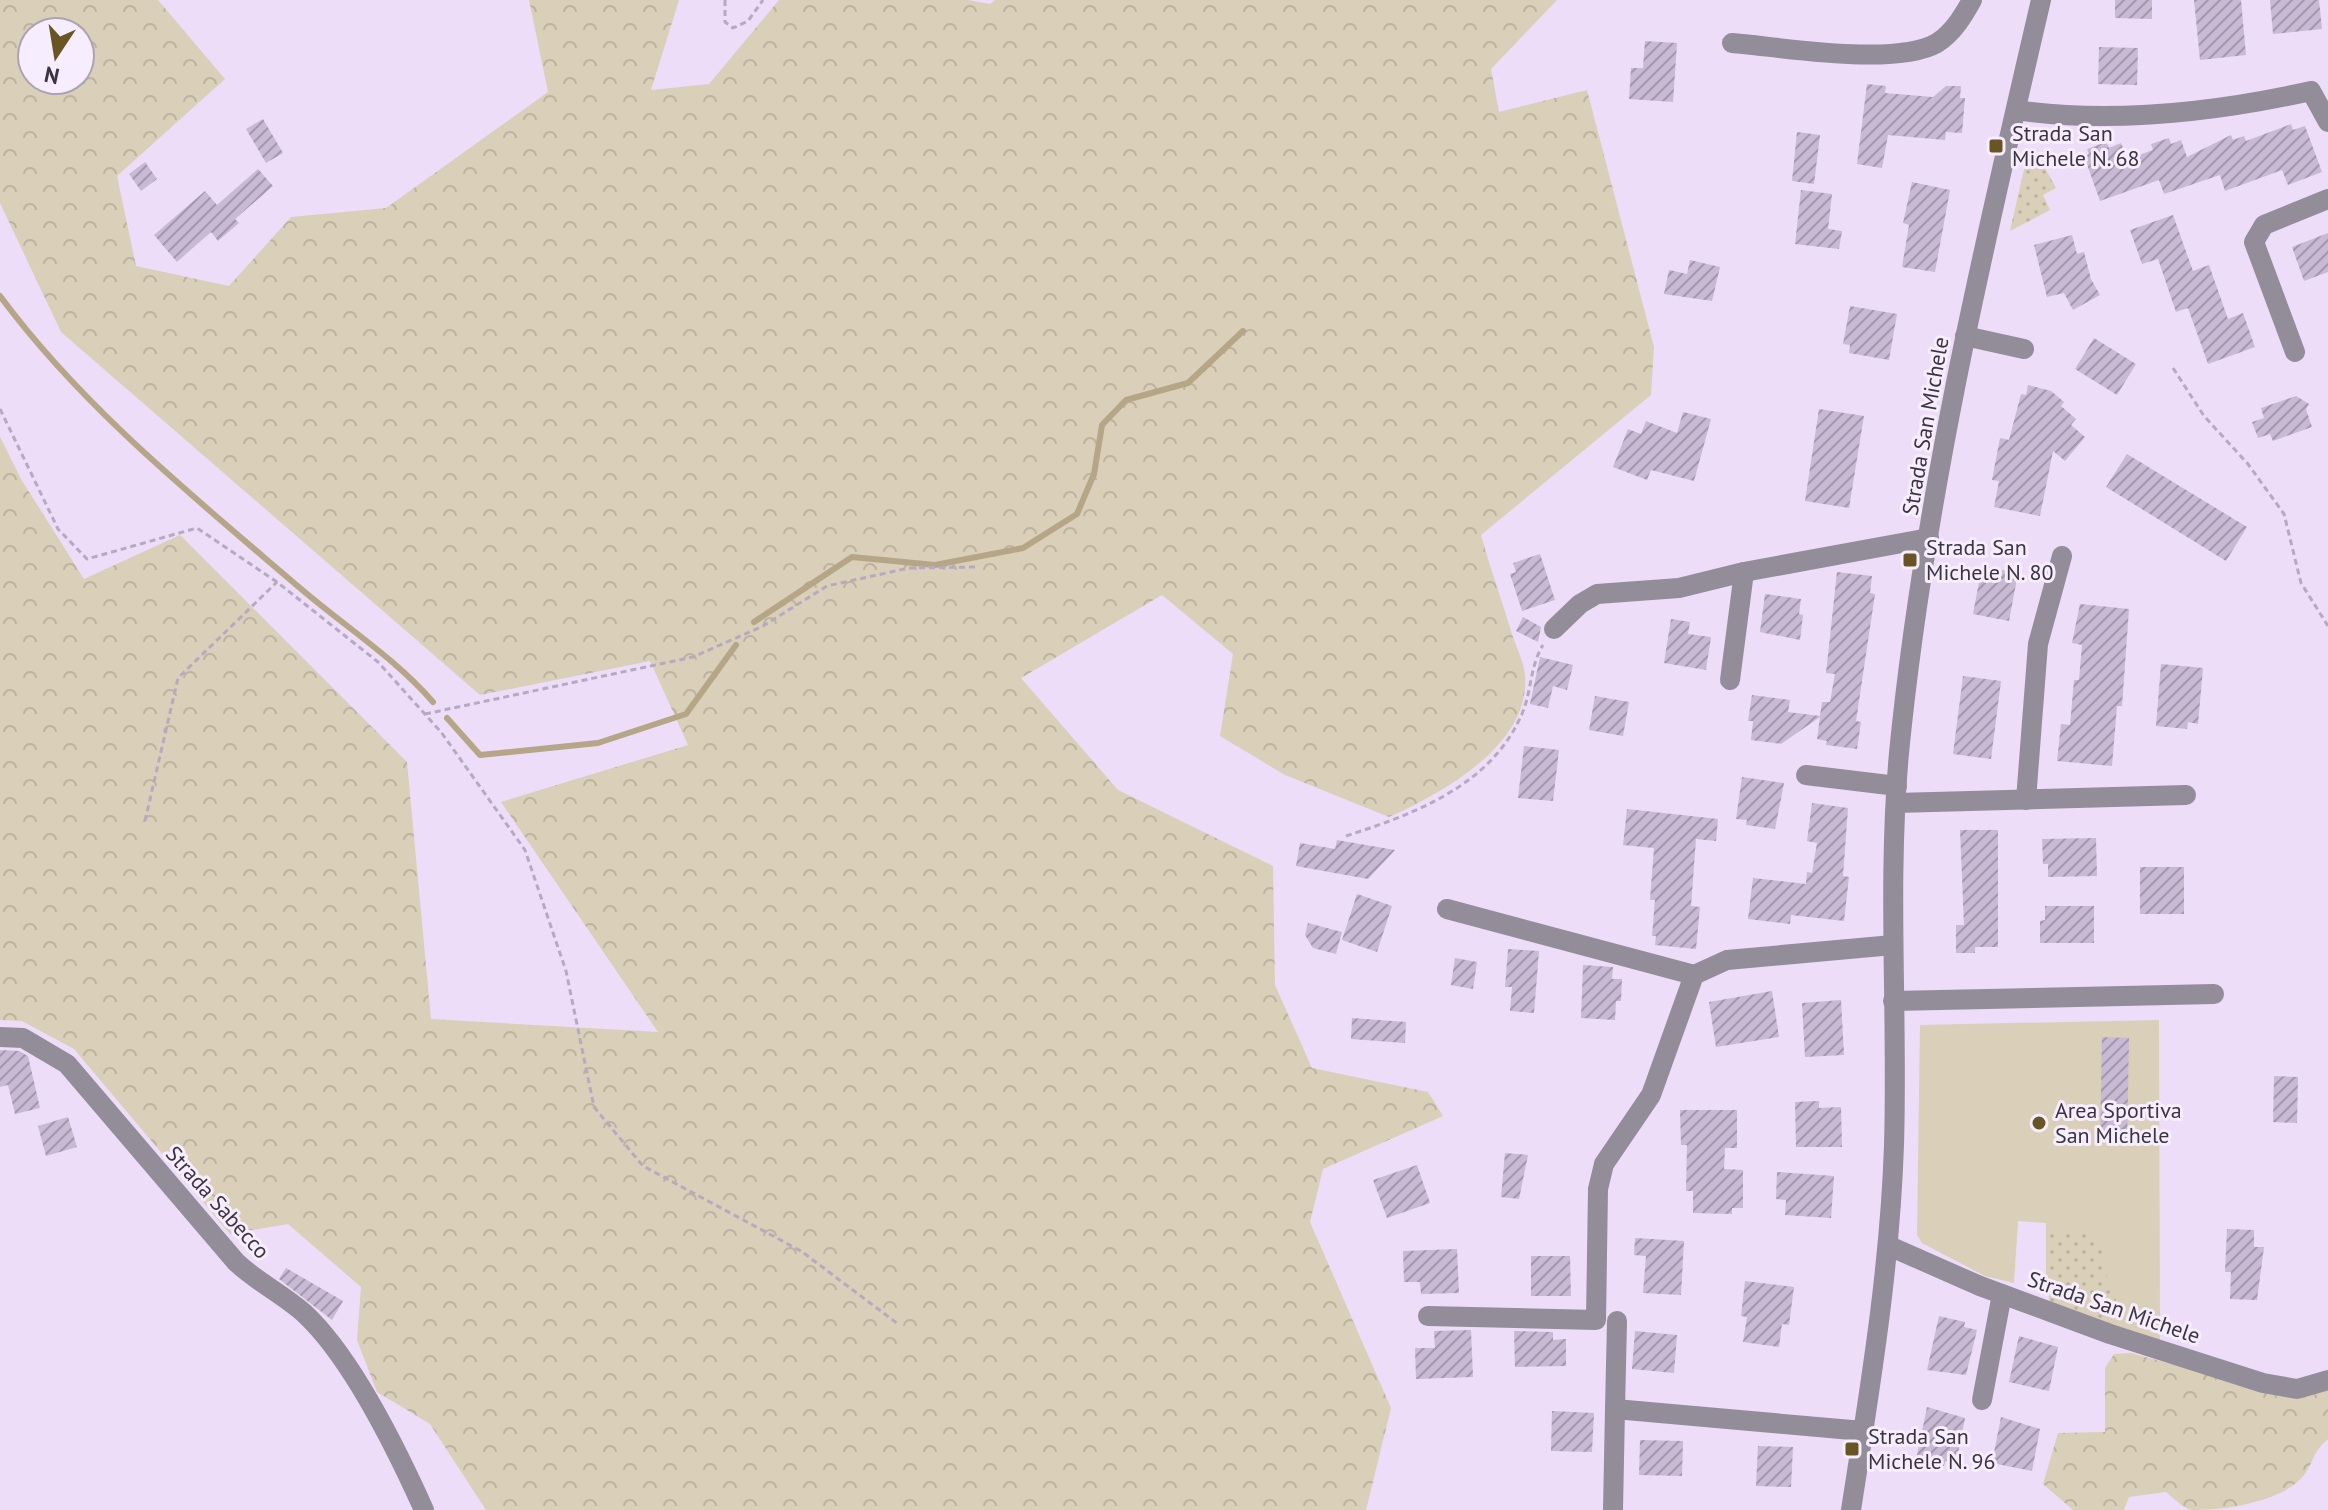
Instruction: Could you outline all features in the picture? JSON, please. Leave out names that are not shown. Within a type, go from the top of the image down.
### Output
[{"type":"street","points":[[1732,43],[1865,54],[1912,50],[1934,44],[1948,35],[1972,0]]},
{"type":"street","name":"Strada San Michele","points":[[1851,1510],[1889,1246],[1894,1142],[1896,795],[1909,664],[1965,336],[2041,0]]},
{"type":"street","points":[[2016,110],[2054,115],[2183,111],[2244,106],[2320,90],[2328,122]]},
{"type":"street","points":[[2295,352],[2255,253],[2254,242],[2264,225],[2328,199]]},
{"type":"street","points":[[1965,336],[2024,349]]},
{"type":"street","points":[[1554,629],[1580,604],[1597,594],[1679,588],[1744,572],[1929,538]]},
{"type":"street","points":[[2026,800],[2038,644],[2062,556]]},
{"type":"street","points":[[1730,680],[1744,572]]},
{"type":"street","points":[[1806,775],[1896,795],[2026,800],[2186,795]]},
{"type":"street","points":[[1447,909],[1694,975]]},
{"type":"street","points":[[1428,1316],[1596,1320],[1598,1189],[1604,1164],[1651,1095],[1694,975],[1705,967],[1727,960],[1893,945]]},
{"type":"street","points":[[1893,1001],[2214,994]]},
{"type":"street","name":"Strada Sabecco","points":[[0,1037],[23,1038],[67,1064],[236,1262],[257,1282],[304,1313],[346,1366],[424,1510]]},
{"type":"street","name":"Strada San Michele","points":[[1889,1246],[2002,1294],[2110,1334],[2263,1383],[2297,1389],[2325,1381]]},
{"type":"street","points":[[1982,1400],[2002,1294]]},
{"type":"street","points":[[1613,1510],[1617,1321]]},
{"type":"street","points":[[1615,1409],[1863,1431]]},
{"type":"path","points":[[725,0],[725,22],[733,28],[748,21],[763,0]]},
{"type":"path","points":[[2173,368],[2204,416],[2248,464],[2284,514],[2301,583],[2328,626]]},
{"type":"path","points":[[0,409],[58,529],[87,559],[197,528],[277,582],[378,662],[425,714],[525,850],[566,971],[594,1107],[643,1166],[801,1251],[898,1324]]},
{"type":"path","points":[[425,714],[693,657],[763,626],[827,586],[909,568],[976,567]]},
{"type":"path","points":[[145,821],[178,678],[277,582]]},
{"type":"path","points":[[1346,836],[1416,811],[1448,794],[1496,756],[1523,714],[1533,666],[1554,629]]},
{"type":"green space","points":[[0,0],[158,0],[225,79],[117,176],[136,266],[229,286],[291,217],[386,208],[548,92],[529,0],[679,0],[651,90],[709,84],[779,0],[968,0],[990,4],[995,0],[1557,0],[1491,69],[1499,112],[1587,90],[1654,347],[1651,395],[1481,535],[1525,675],[1523,700],[1514,723],[1499,744],[1457,780],[1389,817],[1285,775],[1220,736],[1233,654],[1162,595],[1021,678],[1118,790],[1273,866],[1275,985],[1312,1068],[1428,1092],[1443,1116],[1323,1169],[1310,1222],[1391,1408],[1366,1510],[486,1510],[430,1424],[377,1392],[357,1340],[361,1287],[288,1224],[230,1234],[74,1049],[22,1021],[0,1020],[0,437],[21,479],[84,579],[180,535],[407,762],[431,1019],[658,1032],[501,802],[688,745],[650,661],[480,695],[61,332],[0,203]]},
{"type":"green space","points":[[2028,152],[2036,152],[2056,188],[2043,195],[2050,210],[2010,231]]},
{"type":"green space","name":"Area Sportiva San Michele","points":[[2159,1020],[2160,1342],[2116,1328],[2046,1285],[2046,1223],[2018,1221],[2014,1283],[1985,1276],[1922,1243],[1917,1235],[1920,1025]]},
{"type":"green space","points":[[2047,1233],[2091,1234],[2106,1242],[2107,1286],[2116,1287],[2116,1328],[2049,1302]]},
{"type":"green space","points":[[2131,1353],[2280,1394],[2328,1388],[2328,1439],[2318,1449],[2304,1475],[2294,1484],[2252,1503],[2192,1510],[2166,1492],[2129,1497],[2124,1510],[2073,1510],[2043,1484],[2058,1433],[2105,1432],[2105,1368],[2114,1354]]},
{"type":"building","points":[[2115,0],[2152,0],[2152,19],[2115,18]]},
{"type":"building","points":[[2194,0],[2241,0],[2246,55],[2200,60]]},
{"type":"building","points":[[2270,0],[2319,0],[2322,29],[2273,34]]},
{"type":"building","points":[[1645,41],[1677,43],[1673,102],[1629,99],[1631,68],[1643,68]]},
{"type":"building","points":[[2099,47],[2138,48],[2137,85],[2098,84]]},
{"type":"building","points":[[1867,84],[1886,86],[1885,93],[1933,97],[1946,86],[1961,86],[1960,98],[1965,98],[1962,133],[1946,132],[1945,140],[1888,135],[1882,168],[1857,164]]},
{"type":"building","points":[[263,119],[283,153],[266,163],[246,129]]},
{"type":"building","points":[[2291,124],[2293,130],[2305,126],[2322,172],[2288,185],[2282,170],[2225,191],[2220,175],[2164,194],[2159,180],[2100,201],[2084,156],[2089,154],[2087,149],[2106,142],[2109,148],[2121,143],[2127,159],[2153,150],[2151,144],[2169,138],[2171,144],[2181,140],[2187,157],[2231,135],[2233,140],[2244,136],[2246,141]]},
{"type":"building","points":[[1797,132],[1820,135],[1814,184],[1792,181]]},
{"type":"building","points":[[145,162],[157,179],[141,191],[129,174]]},
{"type":"building","points":[[258,169],[273,186],[235,219],[239,223],[218,241],[211,232],[177,262],[154,235],[205,191],[217,205]]},
{"type":"building","points":[[1912,182],[1950,190],[1935,272],[1902,267],[1909,225],[1903,223]]},
{"type":"building","points":[[1801,190],[1832,194],[1828,229],[1842,231],[1839,249],[1795,244]]},
{"type":"building","points":[[2173,215],[2193,271],[2209,265],[2228,319],[2243,313],[2255,347],[2208,364],[2188,308],[2176,312],[2158,259],[2142,264],[2130,230]]},
{"type":"building","points":[[2328,233],[2328,272],[2304,281],[2292,247]]},
{"type":"building","points":[[2072,235],[2077,254],[2084,252],[2091,279],[2100,295],[2073,310],[2064,293],[2047,297],[2034,245]]},
{"type":"building","points":[[1690,260],[1720,267],[1712,301],[1664,294],[1669,270],[1687,274]]},
{"type":"building","points":[[1850,306],[1897,314],[1889,360],[1849,353],[1850,345],[1843,344]]},
{"type":"building","points":[[2094,338],[2136,364],[2117,395],[2075,369]]},
{"type":"building","points":[[2028,385],[2051,391],[2064,402],[2061,406],[2076,419],[2071,425],[2085,437],[2065,461],[2053,451],[2040,516],[1994,507],[1999,481],[1992,480],[2000,438],[2009,440],[2021,394],[2026,395]]},
{"type":"building","points":[[2296,396],[2309,404],[2306,409],[2312,427],[2273,441],[2270,434],[2258,438],[2252,422],[2264,418],[2261,408]]},
{"type":"building","points":[[1819,409],[1864,416],[1849,508],[1805,501]]},
{"type":"building","points":[[1683,412],[1711,419],[1694,481],[1651,470],[1647,480],[1613,467],[1628,429],[1641,434],[1646,421],[1677,433]]},
{"type":"building","points":[[2127,454],[2247,527],[2226,561],[2106,487]]},
{"type":"building","points":[[1540,554],[1555,600],[1522,611],[1510,574],[1516,572],[1513,563]]},
{"type":"building","points":[[1982,566],[2018,573],[2009,621],[1973,614]]},
{"type":"building","points":[[1837,572],[1872,576],[1870,593],[1875,594],[1856,721],[1861,722],[1857,749],[1826,745],[1827,741],[1817,739],[1820,717],[1781,744],[1751,740],[1753,721],[1748,721],[1752,695],[1790,700],[1788,712],[1820,716],[1822,702],[1830,702],[1835,674],[1826,673]]},
{"type":"building","points":[[1765,594],[1801,599],[1800,640],[1760,632]]},
{"type":"building","points":[[2080,604],[2129,609],[2122,706],[2117,706],[2112,766],[2057,761],[2061,724],[2070,725],[2074,680],[2079,680],[2082,645],[2072,643]]},
{"type":"building","points":[[1523,617],[1541,627],[1538,642],[1516,631]]},
{"type":"building","points":[[1671,619],[1690,622],[1688,634],[1711,637],[1706,670],[1664,663]]},
{"type":"building","points":[[1540,657],[1573,665],[1567,690],[1553,686],[1548,708],[1530,704]]},
{"type":"building","points":[[2161,664],[2203,668],[2198,724],[2188,722],[2187,729],[2156,726]]},
{"type":"building","points":[[1963,676],[2001,681],[1991,759],[1953,754]]},
{"type":"building","points":[[1595,696],[1629,702],[1623,736],[1589,730]]},
{"type":"building","points":[[1524,746],[1559,750],[1553,801],[1518,798]]},
{"type":"building","points":[[1742,777],[1784,783],[1775,829],[1746,825],[1747,820],[1736,819]]},
{"type":"building","points":[[1812,803],[1848,808],[1843,876],[1849,877],[1844,921],[1791,915],[1790,924],[1748,919],[1753,878],[1806,884],[1807,872],[1812,873],[1817,843],[1807,841]]},
{"type":"building","points":[[1627,809],[1718,819],[1716,841],[1696,839],[1691,906],[1700,907],[1696,949],[1655,945],[1656,936],[1652,936],[1655,900],[1650,900],[1654,848],[1623,845]]},
{"type":"building","points":[[1960,830],[1998,830],[1998,947],[1975,947],[1975,953],[1956,953],[1956,925],[1964,925]]},
{"type":"building","points":[[2096,838],[2097,876],[2048,877],[2048,864],[2043,864],[2042,839]]},
{"type":"building","points":[[1337,840],[1395,850],[1368,879],[1296,866],[1300,843],[1335,849]]},
{"type":"building","points":[[2140,867],[2184,867],[2184,914],[2140,914]]},
{"type":"building","points":[[1357,894],[1392,906],[1377,952],[1342,940]]},
{"type":"building","points":[[2045,906],[2094,906],[2094,943],[2040,943],[2040,921],[2045,920]]},
{"type":"building","points":[[1308,923],[1342,932],[1336,954],[1313,948],[1305,935]]},
{"type":"building","points":[[1508,949],[1539,951],[1534,1013],[1510,1011],[1512,987],[1505,987]]},
{"type":"building","points":[[1455,958],[1477,962],[1473,989],[1451,985]]},
{"type":"building","points":[[1583,965],[1613,967],[1612,979],[1622,979],[1621,1001],[1616,1001],[1615,1020],[1581,1018]]},
{"type":"building","points":[[1772,991],[1779,1037],[1716,1047],[1709,1002]]},
{"type":"building","points":[[1841,1000],[1844,1055],[1805,1057],[1802,1003]]},
{"type":"building","points":[[1352,1018],[1406,1022],[1405,1043],[1351,1039]]},
{"type":"building","points":[[2102,1037],[2129,1038],[2127,1142],[2100,1142]]},
{"type":"building","points":[[0,1050],[19,1051],[28,1056],[40,1108],[15,1114],[8,1085],[0,1087]]},
{"type":"building","points":[[2274,1076],[2298,1077],[2297,1123],[2273,1122]]},
{"type":"building","points":[[1819,1101],[1819,1108],[1841,1107],[1842,1147],[1796,1147],[1795,1102]]},
{"type":"building","points":[[1680,1110],[1737,1110],[1737,1148],[1725,1148],[1724,1169],[1743,1170],[1743,1208],[1732,1208],[1732,1214],[1693,1213],[1693,1191],[1686,1191],[1687,1145],[1681,1145]]},
{"type":"building","points":[[68,1117],[77,1147],[46,1156],[38,1126]]},
{"type":"building","points":[[1505,1153],[1528,1155],[1519,1199],[1501,1197]]},
{"type":"building","points":[[1417,1165],[1430,1203],[1387,1218],[1373,1180]]},
{"type":"building","points":[[1777,1172],[1834,1176],[1831,1218],[1785,1215],[1786,1200],[1776,1199]]},
{"type":"building","points":[[2227,1229],[2254,1230],[2254,1247],[2264,1247],[2257,1300],[2230,1299],[2231,1272],[2225,1272]]},
{"type":"building","points":[[1635,1238],[1684,1241],[1681,1295],[1643,1293],[1646,1256],[1634,1255]]},
{"type":"building","points":[[1457,1249],[1459,1293],[1421,1294],[1420,1282],[1404,1282],[1403,1251]]},
{"type":"building","points":[[1531,1256],[1570,1256],[1571,1296],[1531,1296]]},
{"type":"building","points":[[286,1268],[343,1301],[332,1320],[279,1279]]},
{"type":"building","points":[[1745,1281],[1794,1287],[1789,1325],[1782,1324],[1779,1347],[1743,1342],[1747,1317],[1741,1316]]},
{"type":"building","points":[[1939,1316],[1965,1322],[1964,1327],[1977,1330],[1966,1375],[1927,1370]]},
{"type":"building","points":[[1471,1330],[1473,1377],[1416,1379],[1415,1348],[1435,1348],[1434,1331]]},
{"type":"building","points":[[1514,1331],[1553,1332],[1553,1340],[1566,1339],[1566,1366],[1515,1367]]},
{"type":"building","points":[[1635,1331],[1677,1335],[1674,1373],[1632,1369]]},
{"type":"building","points":[[2019,1336],[2058,1347],[2049,1391],[2009,1382]]},
{"type":"building","points":[[1927,1407],[1965,1418],[1956,1463],[1945,1461],[1944,1466],[1916,1460]]},
{"type":"building","points":[[1552,1411],[1594,1413],[1592,1452],[1551,1451]]},
{"type":"building","points":[[2001,1417],[2040,1429],[2032,1471],[1992,1463]]},
{"type":"building","points":[[1640,1440],[1683,1441],[1682,1476],[1639,1475]]},
{"type":"building","points":[[1758,1446],[1793,1447],[1791,1487],[1756,1486]]},
{"type":"waterway","points":[[0,296],[67,376],[142,450],[300,588],[386,657],[433,702]]},
{"type":"waterway","points":[[754,622],[852,557],[935,565],[1023,548],[1077,514],[1094,474],[1102,425],[1126,400],[1188,383],[1243,331]]},
{"type":"waterway","points":[[447,718],[480,755],[598,743],[686,714],[736,645]]},
{"type":"place","name":"Strada San Michele N. 68","points":[[1996,146]]},
{"type":"place","name":"Strada San Michele N. 80","points":[[1910,560]]},
{"type":"place","name":"Area Sportiva San Michele","points":[[2039,1123]]},
{"type":"place","name":"Strada San Michele N. 96","points":[[1852,1449]]}]
